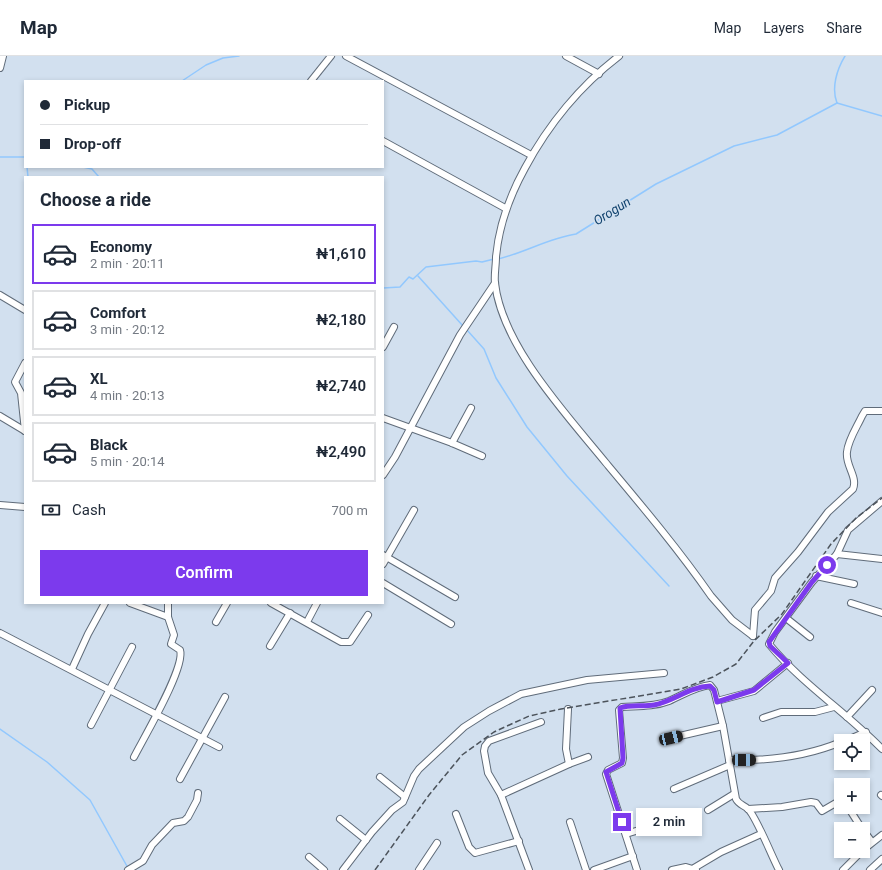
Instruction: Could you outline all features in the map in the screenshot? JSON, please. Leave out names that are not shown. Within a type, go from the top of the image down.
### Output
[{"type":"street","points":[[0,68],[3,56]]},
{"type":"street","points":[[312,80],[331,56]]},
{"type":"street","points":[[346,56],[531,155]]},
{"type":"street","points":[[566,56],[599,74]]},
{"type":"street","points":[[619,56],[575,96],[531,155],[505,208],[498,235],[495,283],[501,308],[513,338],[548,390],[711,596],[732,620],[753,636],[755,610],[771,591],[775,578],[798,552],[828,512],[852,489],[855,484],[852,472],[848,465],[847,452],[862,416],[865,412],[882,411]]},
{"type":"street","points":[[384,142],[505,208]]},
{"type":"street","points":[[384,473],[460,335],[495,283]]},
{"type":"street","points":[[0,295],[24,309]]},
{"type":"street","points":[[384,346],[394,327]]},
{"type":"street","points":[[24,365],[15,382],[21,393],[24,422]]},
{"type":"street","points":[[452,443],[471,408]]},
{"type":"street","points":[[0,416],[24,430]]},
{"type":"street","points":[[384,418],[452,443],[482,456]]},
{"type":"street","points":[[881,503],[848,530],[837,554],[816,576],[769,644],[834,707],[866,732],[882,749]]},
{"type":"street","points":[[0,505],[24,507]]},
{"type":"street","points":[[414,510],[385,556],[455,597]]},
{"type":"street","points":[[837,554],[882,559]]},
{"type":"street","points":[[816,576],[854,584]]},
{"type":"street","points":[[384,584],[451,624]]},
{"type":"street","points":[[851,603],[882,613]]},
{"type":"street","points":[[72,669],[88,634],[104,604]]},
{"type":"street","points":[[133,604],[168,617]]},
{"type":"street","points":[[134,757],[177,673],[181,657],[180,650],[172,644],[174,635],[168,617],[168,604]]},
{"type":"street","points":[[216,622],[226,604]]},
{"type":"street","points":[[273,604],[341,642],[354,638],[368,615]]},
{"type":"street","points":[[307,622],[316,604]]},
{"type":"street","points":[[270,646],[290,613]]},
{"type":"street","points":[[786,618],[810,637]]},
{"type":"street","points":[[0,633],[72,669],[219,747]]},
{"type":"street","points":[[91,725],[132,647]]},
{"type":"street","points":[[717,702],[754,690],[788,663]]},
{"type":"street","points":[[343,870],[392,810],[403,802],[414,776],[436,752],[464,727],[521,694],[587,680],[664,673]]},
{"type":"street","points":[[637,870],[606,772],[622,763],[623,758],[619,710],[622,707],[654,705],[680,694],[704,686],[710,686],[714,690],[724,726],[734,794],[739,804],[748,809],[782,807],[811,802],[816,804],[822,811],[834,804]]},
{"type":"street","points":[[847,717],[872,690]]},
{"type":"street","points":[[180,779],[225,697]]},
{"type":"street","points":[[763,718],[781,712],[815,712],[834,707]]},
{"type":"street","points":[[568,709],[566,748],[569,764]]},
{"type":"street","points":[[529,870],[501,794],[488,773],[485,764],[485,746],[489,741],[541,722]]},
{"type":"street","points":[[671,738],[724,726]]},
{"type":"street","points":[[861,734],[866,732]]},
{"type":"street","points":[[674,789],[730,762],[782,759],[811,753],[834,745]]},
{"type":"street","points":[[501,794],[588,757]]},
{"type":"street","points":[[380,777],[405,797]]},
{"type":"street","points":[[128,870],[143,861],[152,845],[173,823],[184,820],[188,817],[197,800],[198,793]]},
{"type":"street","points":[[708,810],[734,794]]},
{"type":"street","points":[[748,809],[779,870]]},
{"type":"street","points":[[456,814],[470,847],[475,853],[519,840]]},
{"type":"street","points":[[626,834],[691,814]]},
{"type":"street","points":[[340,819],[366,840]]},
{"type":"street","points":[[570,822],[586,870]]},
{"type":"street","points":[[672,870],[686,867],[695,869],[722,852],[761,834]]},
{"type":"street","points":[[870,839],[872,842],[882,835]]},
{"type":"street","points":[[419,870],[437,843]]},
{"type":"street","points":[[594,870],[633,856]]},
{"type":"street","points":[[309,857],[324,870]]},
{"type":"street","points":[[843,870],[854,858]]},
{"type":"street","points":[[870,870],[882,859]]},
{"type":"waterway","points":[[184,80],[206,65],[223,58],[239,56]]},
{"type":"waterway","points":[[837,103],[835,97],[836,79],[845,56]]},
{"type":"waterway","points":[[837,103],[882,116]]},
{"type":"waterway","name":"Orogun","points":[[498,259],[556,239],[576,234],[656,184],[734,146],[777,135],[837,103]]},
{"type":"waterway","name":"Orogun","points":[[0,157],[24,157]]},
{"type":"waterway","points":[[27,168],[28,176]]},
{"type":"waterway","name":"Orogun","points":[[88,168],[92,169],[98,176]]},
{"type":"waterway","name":"Orogun","points":[[384,288],[400,287],[409,277],[413,279],[426,267],[476,261],[482,262],[494,259]]},
{"type":"waterway","points":[[418,276],[463,326]]},
{"type":"waterway","points":[[467,330],[484,349],[496,378],[527,427],[567,476],[669,586]]},
{"type":"waterway","points":[[0,729],[47,762],[90,800],[128,868]]},
{"type":"railway","points":[[375,870],[429,795],[462,755],[494,732],[529,716],[561,709],[681,689],[713,677],[736,664],[754,641],[782,614],[831,544],[856,518],[882,498]]},
{"type":"route","points":[[622,822],[606,774],[608,770],[622,763],[624,755],[620,732],[620,708],[654,705],[704,686],[710,686],[714,690],[717,702],[747,694],[754,690],[788,663],[770,646],[769,642],[816,576],[827,565]]}]
